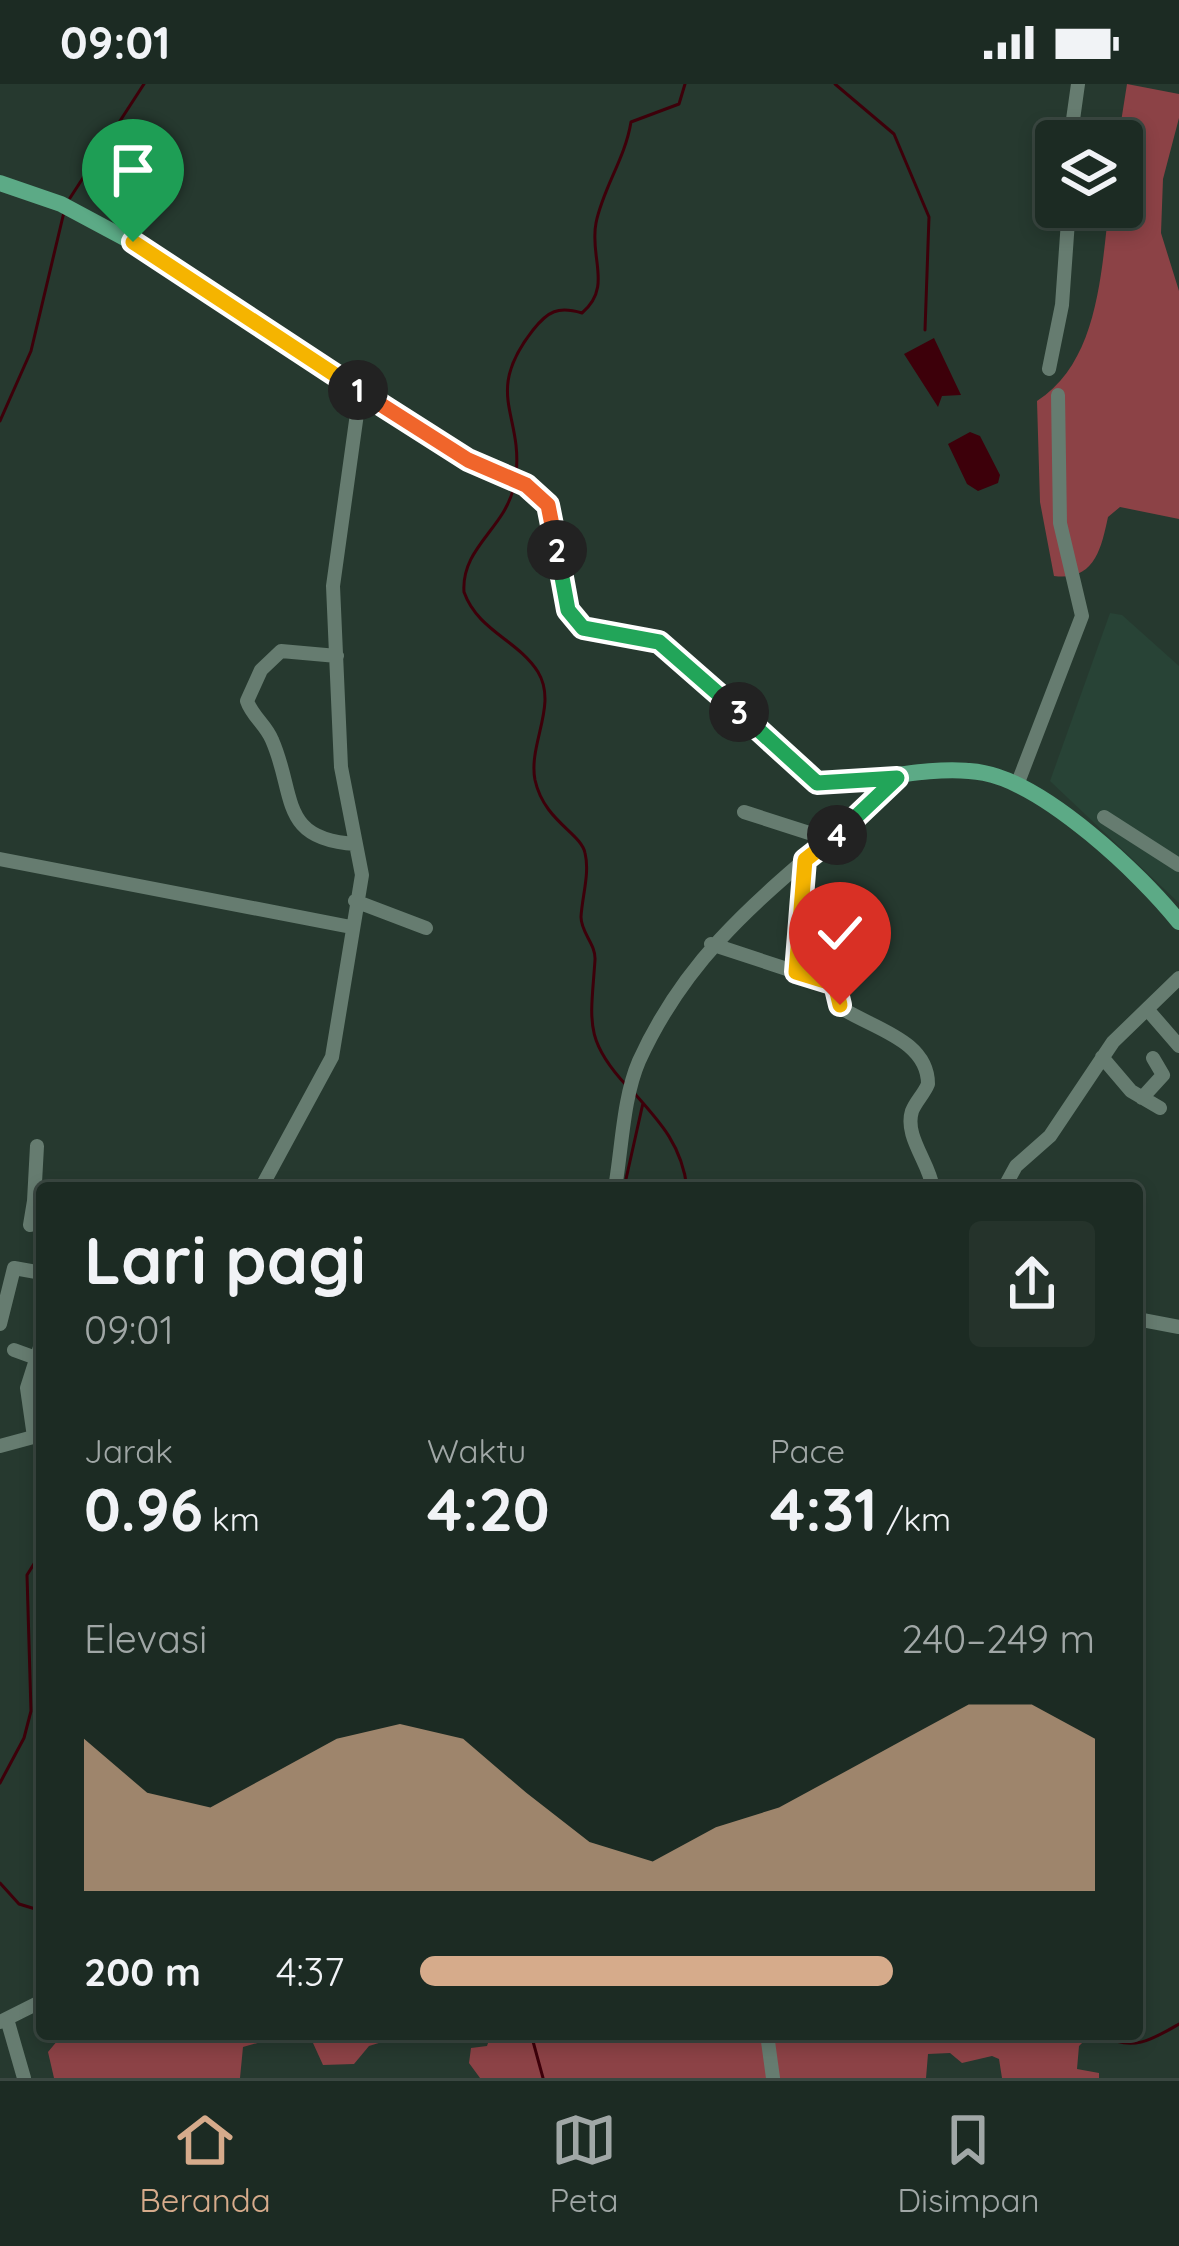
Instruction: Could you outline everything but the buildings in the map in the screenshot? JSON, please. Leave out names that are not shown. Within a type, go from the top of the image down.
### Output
[{"type":"main road","points":[[0,183],[67,207],[229,303],[468,460],[526,485],[549,508],[568,610],[583,628],[659,642],[817,783],[971,772],[1017,785],[1089,832],[1179,922]]},
{"type":"street","points":[[1073,120],[1078,84]]},
{"type":"street","points":[[1048,369],[1062,305],[1068,228]]},
{"type":"street","points":[[264,1182],[332,1057],[363,871],[340,767],[333,572],[360,392]]},
{"type":"street","points":[[1017,785],[1082,616],[1060,523],[1058,395]]},
{"type":"street","points":[[337,656],[281,651],[261,670],[247,701],[273,742],[296,819],[325,842],[356,844]]},
{"type":"street","points":[[616,1182],[636,1072],[711,944],[897,778]]},
{"type":"street","points":[[744,812],[831,840]]},
{"type":"street","points":[[1104,818],[1179,865]]},
{"type":"street","points":[[0,860],[351,927]]},
{"type":"street","points":[[796,972],[805,860]]},
{"type":"street","points":[[355,901],[426,928]]},
{"type":"street","points":[[711,944],[835,984],[843,1010],[912,1047],[925,1059],[928,1084],[913,1107],[910,1130],[928,1162],[933,1182]]},
{"type":"street","points":[[1007,1182],[1016,1166],[1050,1136],[1102,1057],[1179,978]]},
{"type":"street","points":[[1147,1009],[1179,1046]]},
{"type":"street","points":[[1102,1057],[1142,1098],[1160,1108]]},
{"type":"street","points":[[1142,1098],[1163,1075],[1153,1058]]},
{"type":"street","points":[[37,1145],[38,1182]]},
{"type":"street","points":[[30,1225],[36,1207]]},
{"type":"street","points":[[0,1324],[14,1268],[36,1273]]},
{"type":"street","points":[[1143,1320],[1179,1327]]},
{"type":"street","points":[[14,1350],[36,1353]]},
{"type":"street","points":[[36,1362],[27,1388],[36,1427]]},
{"type":"street","points":[[0,1447],[36,1437]]},
{"type":"street","points":[[23,2078],[4,2020],[36,2004]]},
{"type":"street","points":[[768,2040],[773,2078]]},
{"type":"shaded area","points":[[1127,84],[1179,94],[1179,118],[1163,179],[1161,233],[1179,291],[1179,519],[1120,507],[1108,517],[1098,551],[1087,568],[1078,574],[1054,576],[1040,502],[1037,401],[1073,364],[1084,340],[1099,288],[1107,228],[1143,228],[1143,120],[1121,120]]},
{"type":"shaded area","points":[[934,338],[961,395],[942,396],[938,407],[904,354]]},
{"type":"shaded area","points":[[970,432],[980,436],[1000,475],[998,483],[978,491],[967,484],[948,444]]},
{"type":"shaded area","points":[[1110,613],[1122,615],[1179,666],[1179,903],[1050,781]]},
{"type":"shaded area","points":[[58,2040],[268,2040],[243,2047],[240,2078],[54,2078],[48,2052]]},
{"type":"shaded area","points":[[309,2040],[388,2040],[369,2046],[354,2064],[323,2065]]},
{"type":"shaded area","points":[[489,2040],[1085,2040],[1079,2046],[1077,2069],[1099,2073],[1099,2078],[1002,2078],[999,2059],[992,2056],[962,2063],[950,2053],[928,2054],[926,2078],[480,2078],[469,2063],[471,2048],[487,2046]]},
{"type":"waterway","points":[[70,198],[144,84]]},
{"type":"waterway","points":[[516,475],[507,388],[518,352],[549,314],[560,310],[582,313],[591,303],[598,282],[596,223],[631,122],[679,104],[685,84]]},
{"type":"waterway","points":[[835,84],[894,134],[929,217],[925,330]]},
{"type":"waterway","points":[[0,421],[31,351],[64,212]]},
{"type":"waterway","points":[[513,490],[469,563],[464,592],[479,616],[530,661],[543,685],[535,780],[546,806],[585,853],[581,917],[595,954],[593,1028],[603,1055],[627,1086]]},
{"type":"waterway","points":[[634,1093],[675,1147],[686,1182]]},
{"type":"waterway","points":[[625,1182],[643,1103]]},
{"type":"waterway","points":[[0,1783],[24,1738],[31,1711],[27,1575],[36,1561]]},
{"type":"waterway","points":[[0,1883],[19,1904],[36,1909]]},
{"type":"waterway","points":[[1114,2040],[1152,2039],[1179,2024]]},
{"type":"waterway","points":[[533,2040],[543,2078]]},
{"type":"route","points":[[133,242],[468,460],[526,485],[551,513],[564,596],[568,610],[583,628],[659,642],[817,783],[897,778],[805,860],[796,972],[835,984],[840,1005]]}]
